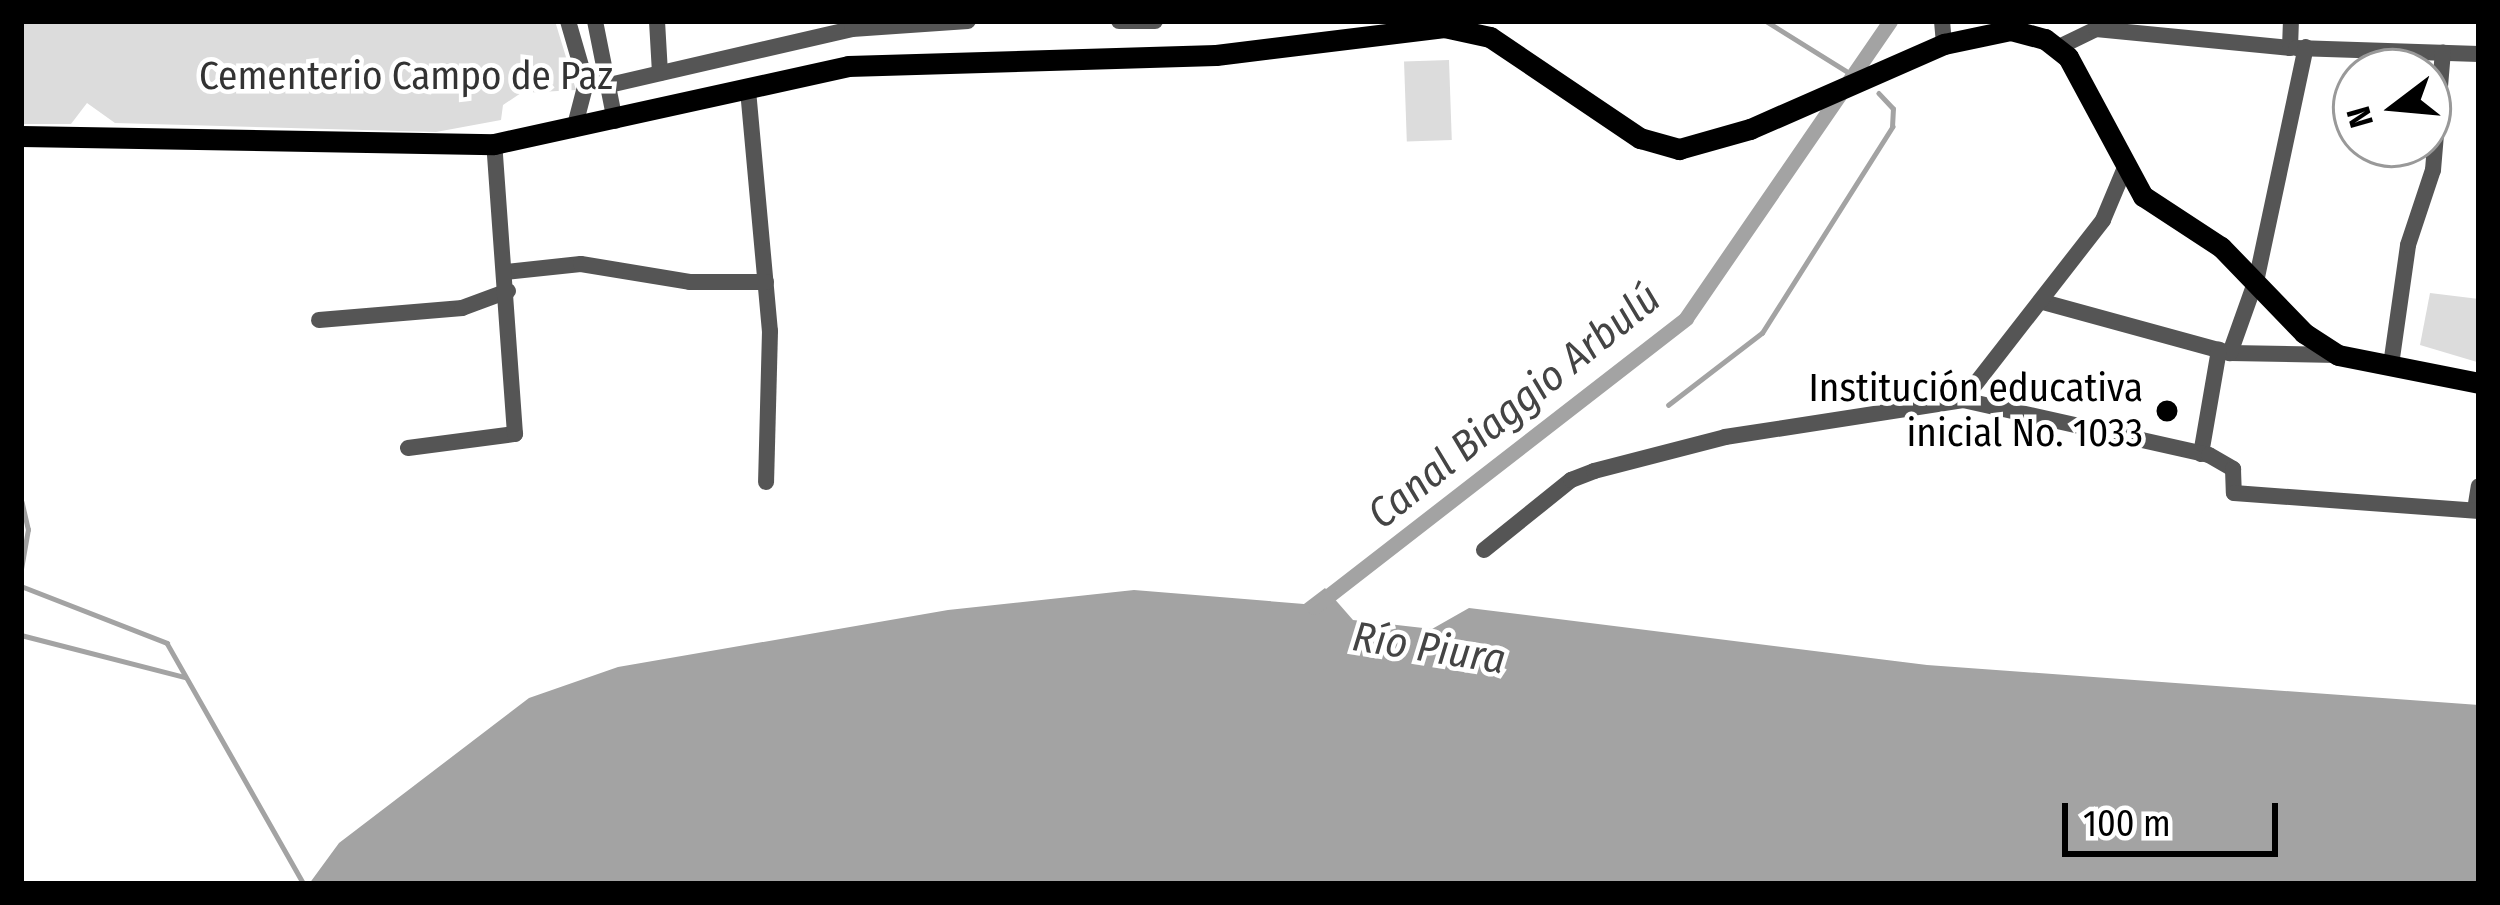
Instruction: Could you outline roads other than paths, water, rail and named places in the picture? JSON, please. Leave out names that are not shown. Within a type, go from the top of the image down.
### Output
[{"type":"main road","points":[[21,136],[494,144],[905,60],[1216,55],[1413,26],[1490,37],[1659,145],[1702,146],[1892,69],[1943,32],[2011,30],[2059,47],[2088,83],[2123,170],[2161,211],[2257,278],[2304,333],[2338,356],[2479,383]]},
{"type":"street","points":[[568,21],[586,82],[574,129]]},
{"type":"street","points":[[595,21],[615,121]]},
{"type":"street","points":[[657,21],[660,73]]},
{"type":"street","points":[[605,86],[852,29],[968,21]]},
{"type":"street","points":[[1119,21],[1155,21]]},
{"type":"street","points":[[2201,454],[2224,351],[2257,278],[2298,48],[2291,21]]},
{"type":"street","points":[[2059,47],[2096,29],[2332,49]]},
{"type":"street","points":[[748,90],[766,282],[766,482]]},
{"type":"street","points":[[408,448],[515,434],[494,144]]},
{"type":"street","points":[[2391,364],[2408,245],[2433,168]]},
{"type":"street","points":[[1963,400],[2103,220],[2123,170]]},
{"type":"street","points":[[319,320],[462,308],[507,281],[581,264],[690,282],[766,282]]},
{"type":"street","points":[[2043,302],[2224,351],[2338,356]]},
{"type":"street","points":[[1484,550],[1594,471],[1725,437],[1963,400],[2201,454],[2233,469],[2234,494],[2477,510],[2479,486]]},
{"type":"water","name":"Río Piura","points":[[1325,588],[1353,620],[1432,629],[1469,608],[1927,665],[2479,705],[2479,884],[309,884],[339,843],[529,698],[618,667],[948,610],[1134,590],[1304,604]]},
{"type":"waterway","points":[[1766,21],[1851,74]]},
{"type":"waterway","name":"Canal Biaggio Arbulú","points":[[1314,607],[1686,318],[1890,21]]},
{"type":"waterway","points":[[1668,405],[1762,333],[1892,127],[1893,109],[1879,94]]},
{"type":"waterway","points":[[21,569],[28,530],[22,503]]},
{"type":"waterway","points":[[21,586],[167,643],[304,884]]},
{"type":"waterway","points":[[21,635],[185,677]]},
{"type":"place","name":"Institución educativa inicial No. 1033","points":[[2167,411]]},
{"type":"park label","name":"Cementerio Campo de Paz","points":[[406,76]]}]
